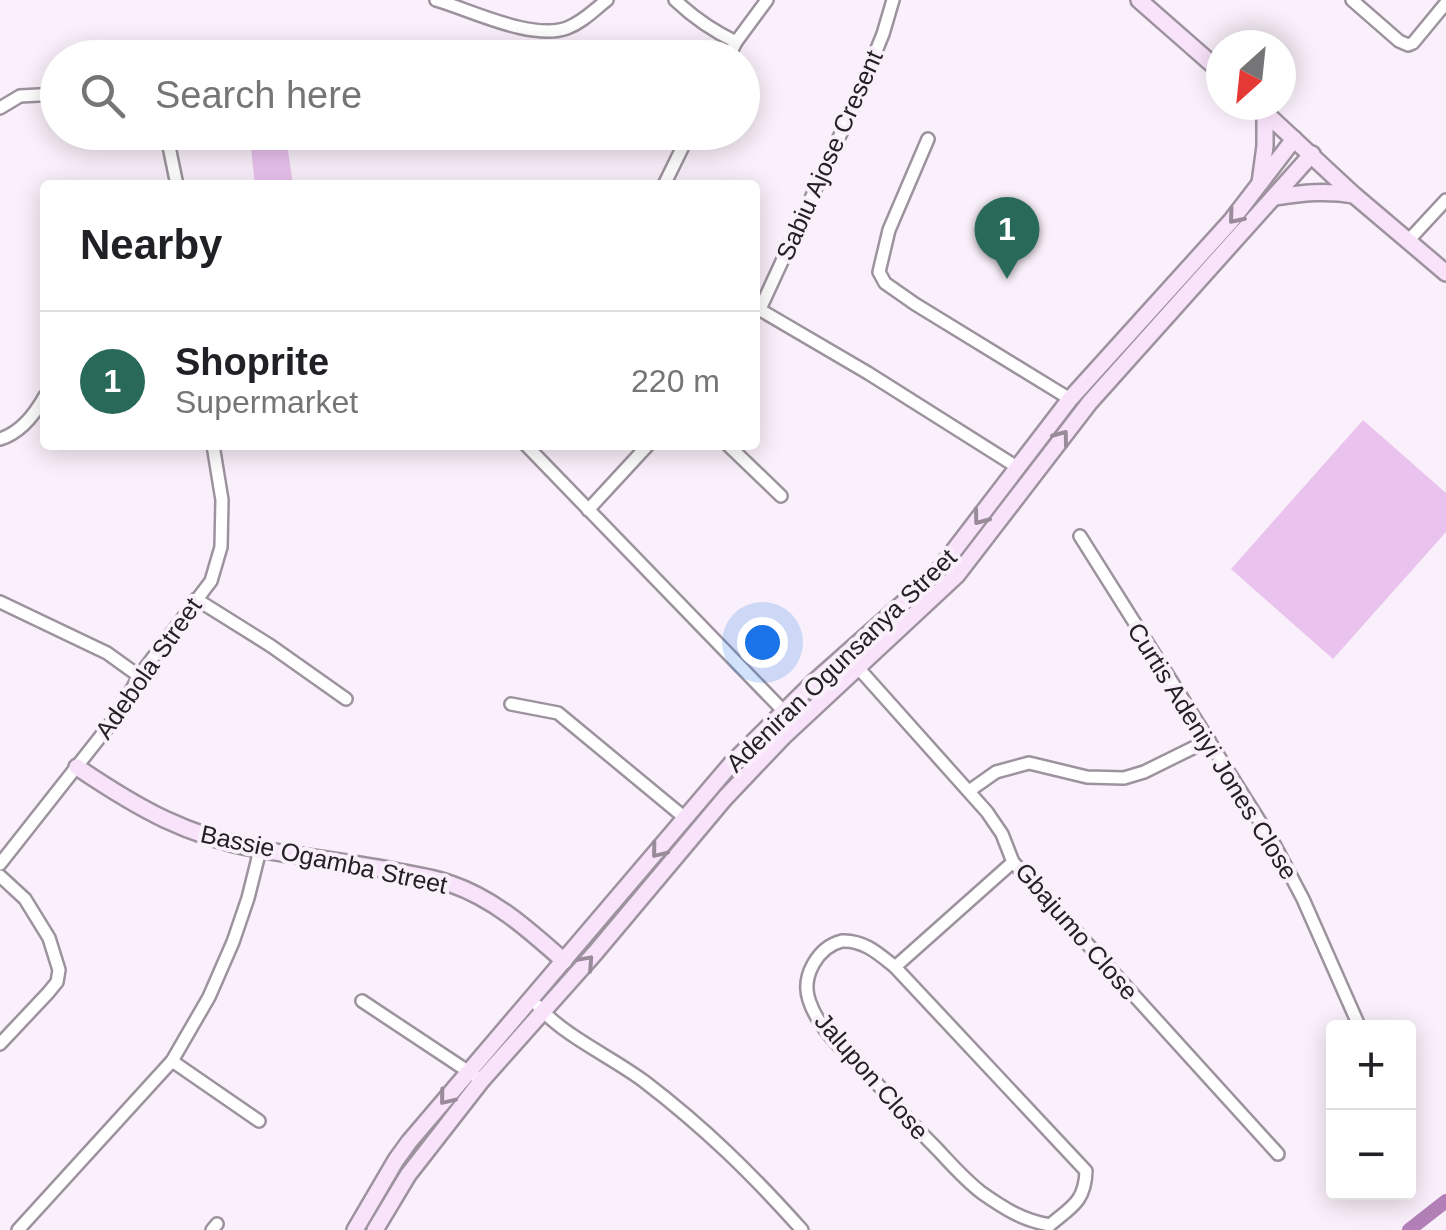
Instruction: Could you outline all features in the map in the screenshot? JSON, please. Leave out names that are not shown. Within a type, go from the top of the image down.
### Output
[{"type":"main road","points":[[1138,0],[1206,59]]},
{"type":"main road","points":[[1260,186],[1264,156],[1262,120]]},
{"type":"main road","points":[[1273,120],[1446,273]]},
{"type":"main road","name":"Adeniran Ogunsanya Street","points":[[355,1230],[396,1160],[537,1004],[595,953],[725,798],[936,574],[1070,399],[1232,221],[1294,139]]},
{"type":"main road","name":"Adeniran Ogunsanya Street","points":[[537,1004],[564,961],[732,763],[813,683],[852,661],[957,575],[1080,414],[1312,154]]},
{"type":"main road","points":[[1275,197],[1330,191],[1354,195]]},
{"type":"main road","points":[[1115,349],[1129,360]]},
{"type":"main road","name":"Bassie Ogamba Street","points":[[77,767],[136,807],[212,838],[452,884],[510,915],[564,961]]},
{"type":"main road","name":"Adeniran Ogunsanya Street","points":[[375,1230],[475,1076]]},
{"type":"street","points":[[436,0],[531,30],[552,31],[583,19],[607,0]]},
{"type":"street","points":[[675,0],[712,31],[732,40]]},
{"type":"street","points":[[737,40],[766,0]]},
{"type":"street","name":"Sabiu Ajose Cresent","points":[[760,304],[854,105],[893,0]]},
{"type":"street","points":[[1352,0],[1408,45],[1446,2]]},
{"type":"street","points":[[0,108],[20,96],[40,95]]},
{"type":"street","points":[[928,139],[889,230],[879,272],[885,282],[915,304],[1070,399]]},
{"type":"street","points":[[170,150],[177,180]]},
{"type":"street","points":[[666,180],[681,150]]},
{"type":"street","points":[[1408,241],[1446,200]]},
{"type":"street","points":[[760,309],[1017,468]]},
{"type":"street","points":[[0,440],[12,436],[40,403]]},
{"type":"street","name":"Adebola Street","points":[[0,864],[119,713],[139,676],[210,581],[221,547],[222,500],[214,450]]},
{"type":"street","points":[[531,450],[797,724]]},
{"type":"street","points":[[588,510],[643,450]]},
{"type":"street","points":[[733,450],[782,496]]},
{"type":"street","name":"Curtis Adeniyi Jones Close","points":[[1080,536],[1274,844],[1356,1020]]},
{"type":"street","points":[[196,598],[346,699]]},
{"type":"street","points":[[0,602],[107,654],[139,676]]},
{"type":"street","name":"Gbajumo Close","points":[[852,661],[987,812],[1014,862],[1278,1154]]},
{"type":"street","points":[[511,704],[558,713],[685,818]]},
{"type":"street","points":[[969,791],[996,772],[1029,762],[1087,777],[1124,778],[1208,740]]},
{"type":"street","points":[[18,1230],[172,1061],[196,1023],[234,942],[260,850]]},
{"type":"street","points":[[895,967],[1014,862]]},
{"type":"street","points":[[0,876],[25,899],[49,938],[59,970],[57,982],[0,1044]]},
{"type":"street","name":"Jalupon Close","points":[[854,941],[895,967],[1086,1171],[1086,1188],[1080,1199],[1052,1228],[1028,1221],[962,1176],[824,1029],[809,1003],[805,985],[811,969],[830,944],[854,941]]},
{"type":"street","points":[[362,1002],[475,1076]]},
{"type":"street","points":[[537,1004],[710,1134],[802,1230]]},
{"type":"street","points":[[172,1061],[259,1121]]},
{"type":"shaded area","points":[[251,150],[288,150],[292,180],[254,180]]},
{"type":"shaded area","points":[[1363,420],[1446,493],[1446,532],[1333,659],[1231,569]]},
{"type":"waterway","points":[[1409,1230],[1446,1201]]},
{"type":"place","name":"Shoprite","points":[[1007,279]]}]
